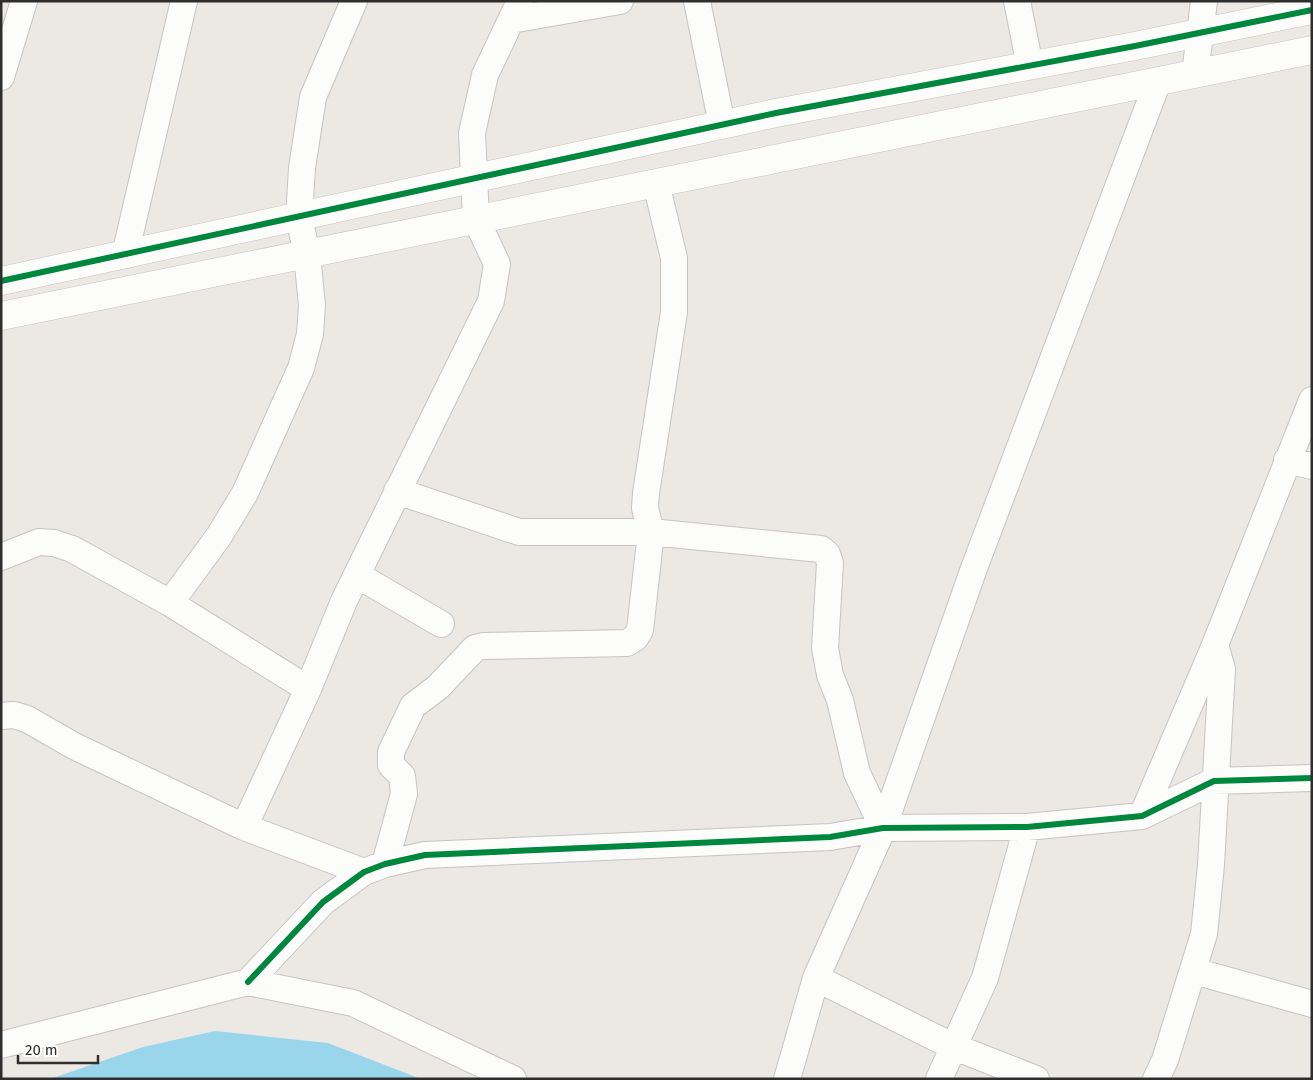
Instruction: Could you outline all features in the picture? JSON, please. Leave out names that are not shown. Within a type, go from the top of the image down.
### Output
[{"type":"street","points":[[1,77],[8,28],[24,1]]},
{"type":"street","points":[[125,255],[184,1]]},
{"type":"street","points":[[170,603],[219,536],[245,493],[301,368],[310,334],[312,306],[307,254],[299,218],[302,168],[313,97],[354,1]]},
{"type":"street","points":[[244,827],[308,689],[357,575],[491,301],[497,264],[476,219],[472,133],[485,75],[516,10],[620,1]]},
{"type":"street","points":[[697,1],[722,125]]},
{"type":"street","points":[[1017,1],[1030,66]]},
{"type":"street","points":[[1195,74],[1204,1]]},
{"type":"street","points":[[1,280],[299,218],[722,125],[1312,10]]},
{"type":"street","points":[[1,316],[1312,50]]},
{"type":"street","points":[[787,1079],[816,978],[884,828],[973,571],[1158,81]]},
{"type":"street","points":[[374,868],[404,794],[402,776],[391,765],[390,752],[413,706],[438,687],[475,648],[483,646],[608,645],[627,643],[635,638],[640,630],[651,532],[644,508],[674,312],[674,258],[656,183]]},
{"type":"street","points":[[1142,816],[1215,645],[1300,463],[1312,400]]},
{"type":"street","points":[[397,491],[519,532],[651,532],[821,549],[827,554],[830,563],[825,648],[830,675],[840,700],[857,772],[884,828]]},
{"type":"street","points":[[1,557],[39,542],[54,542],[72,549],[170,603],[308,689]]},
{"type":"street","points":[[357,575],[441,624]]},
{"type":"street","points":[[1156,1079],[1165,1060],[1204,934],[1211,865],[1214,781],[1222,669],[1215,645]]},
{"type":"street","points":[[1,716],[14,715],[27,719],[74,746],[244,827],[374,868]]},
{"type":"street","points":[[248,982],[323,902],[374,868],[425,855],[830,838],[884,828],[1027,827],[1142,816],[1214,781],[1312,778]]},
{"type":"street","points":[[938,1079],[985,978],[1027,827]]},
{"type":"street","points":[[1194,971],[1312,1004]]},
{"type":"street","points":[[816,978],[952,1046],[1036,1079]]},
{"type":"street","points":[[1,1045],[248,982],[353,1002],[513,1079]]},
{"type":"water","points":[[215,1031],[328,1043],[421,1079],[50,1079],[143,1047]]},
{"type":"cycle path","points":[[1,281],[776,113],[1135,46],[1312,10]]},
{"type":"cycle path","points":[[248,982],[323,902],[364,872],[385,864],[425,855],[830,837],[883,828],[1027,827],[1142,816],[1214,781],[1312,778]]}]
